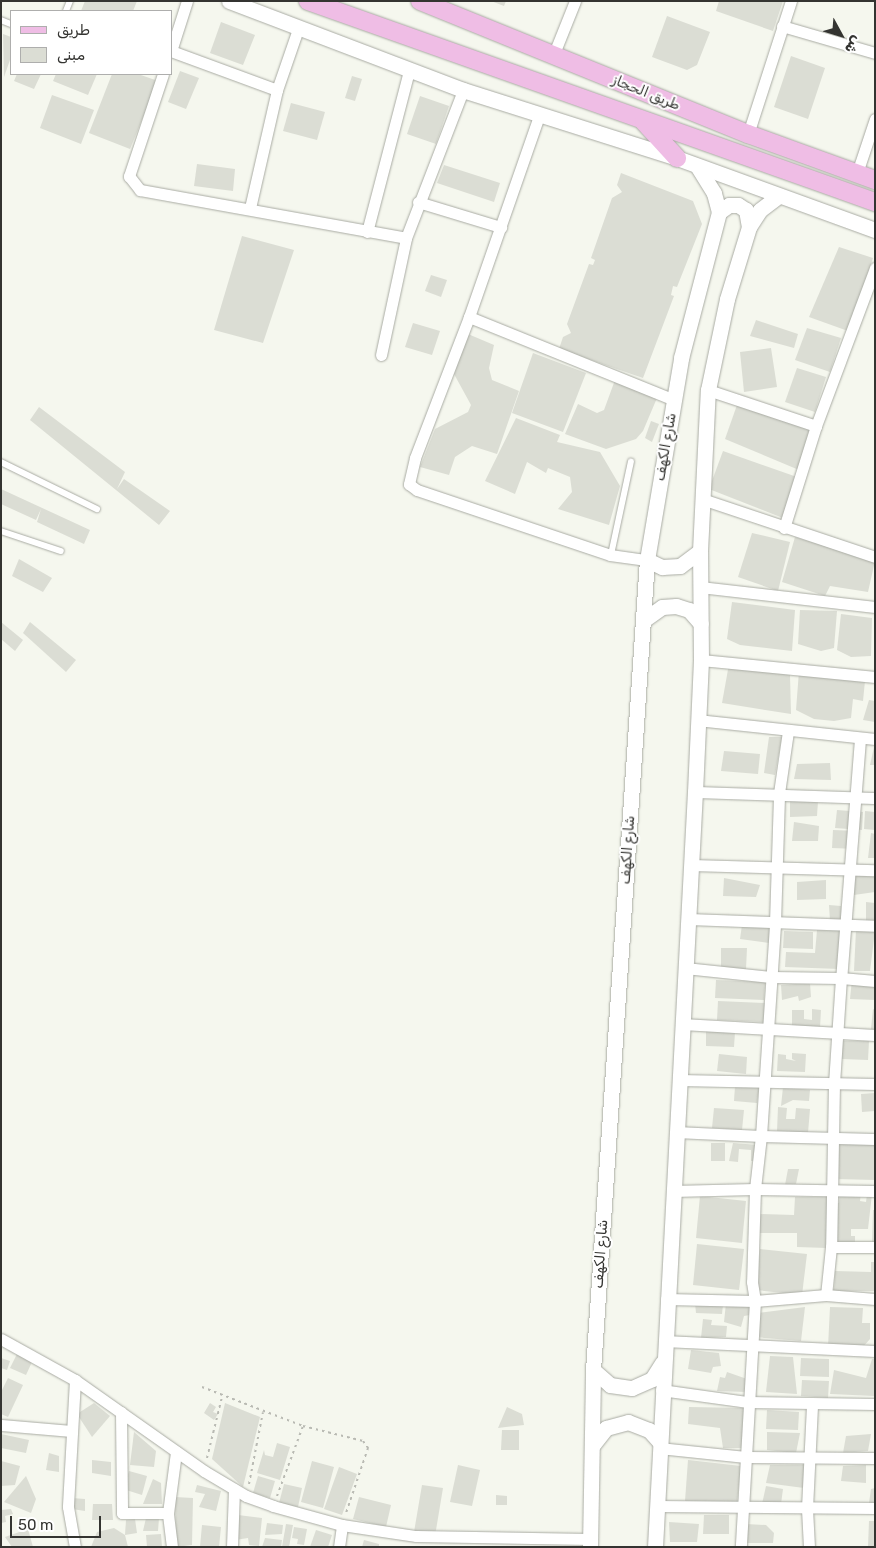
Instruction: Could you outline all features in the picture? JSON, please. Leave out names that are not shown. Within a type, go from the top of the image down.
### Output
[{"type":"main road","points":[[229,1],[298,29],[463,90],[678,158],[777,197],[875,230]]},
{"type":"main road","name":"طريق الحجاز","points":[[308,1],[875,202]]},
{"type":"main road","name":"طريق الحجاز","points":[[429,3],[553,56],[748,134],[875,180]]},
{"type":"main road","points":[[642,120],[678,158]]},
{"type":"main road","points":[[697,166],[714,193],[719,212],[729,205],[738,205],[746,210],[749,227]]},
{"type":"main road","points":[[655,1547],[661,1390],[696,792],[697,720],[701,660],[700,551],[708,390],[727,299],[749,227],[760,210],[777,197]]},
{"type":"main road","name":"شارع الكهف","points":[[590,1543],[593,1370],[645,619],[647,560],[681,358],[719,212]]},
{"type":"main road","points":[[647,560],[671,567],[687,562],[700,551]]},
{"type":"main road","points":[[645,619],[662,607],[676,606],[689,610],[701,624]]},
{"type":"main road","points":[[593,1370],[610,1385],[632,1388],[652,1379],[663,1359]]},
{"type":"main road","points":[[592,1446],[606,1428],[628,1422],[649,1430],[659,1445]]},
{"type":"street","points":[[172,48],[187,1]]},
{"type":"street","points":[[553,56],[575,1]]},
{"type":"street","points":[[748,134],[791,1]]},
{"type":"street","points":[[782,26],[875,53]]},
{"type":"street","points":[[250,208],[277,90],[298,29]]},
{"type":"street","points":[[172,51],[277,90]]},
{"type":"street","points":[[367,232],[410,71]]},
{"type":"street","points":[[164,75],[129,176],[134,187],[163,196],[250,208],[406,238]]},
{"type":"street","points":[[381,355],[406,238],[418,202],[463,90]]},
{"type":"street","points":[[540,113],[469,317],[415,458],[410,484],[417,490],[610,555],[647,560]]},
{"type":"street","points":[[856,173],[875,118]]},
{"type":"street","points":[[418,202],[501,227]]},
{"type":"street","points":[[784,528],[816,426],[875,268]]},
{"type":"street","points":[[469,317],[674,400]]},
{"type":"street","points":[[708,390],[816,426]]},
{"type":"street","points":[[702,499],[875,557]]},
{"type":"street","points":[[700,587],[875,607]]},
{"type":"street","points":[[701,660],[875,677]]},
{"type":"street","points":[[697,720],[875,740]]},
{"type":"street","points":[[742,1547],[748,1402],[755,1300],[755,1190],[761,1136],[775,923],[779,793],[788,731]]},
{"type":"street","points":[[826,1295],[831,1247],[835,1136],[834,1083],[848,869],[860,739]]},
{"type":"street","points":[[696,792],[855,795],[875,798]]},
{"type":"street","points":[[691,865],[875,870]]},
{"type":"street","points":[[688,919],[875,926]]},
{"type":"street","points":[[685,968],[771,977],[875,980]]},
{"type":"street","points":[[682,1024],[837,1035],[875,1035]]},
{"type":"street","points":[[679,1080],[875,1084]]},
{"type":"street","points":[[676,1132],[761,1136],[835,1136],[875,1139]]},
{"type":"street","points":[[672,1190],[875,1191]]},
{"type":"street","points":[[831,1247],[875,1247]]},
{"type":"street","points":[[666,1299],[755,1300],[826,1295],[875,1299]]},
{"type":"street","points":[[1,1339],[75,1380],[204,1471],[246,1496],[273,1506],[342,1525],[447,1538],[590,1543]]},
{"type":"street","points":[[664,1341],[875,1351]]},
{"type":"street","points":[[75,1380],[68,1508],[76,1547]]},
{"type":"street","points":[[661,1390],[748,1402],[875,1404]]},
{"type":"street","points":[[809,1547],[807,1508],[812,1404]]},
{"type":"street","points":[[121,1412],[122,1513],[168,1513]]},
{"type":"street","points":[[1,1424],[72,1431]]},
{"type":"street","points":[[659,1445],[746,1456],[875,1458]]},
{"type":"street","points":[[172,1547],[168,1513],[176,1452]]},
{"type":"street","points":[[232,1547],[234,1489]]},
{"type":"street","points":[[656,1506],[875,1508]]},
{"type":"street","points":[[339,1547],[342,1525]]},
{"type":"lane","points":[[1,462],[97,509]]},
{"type":"lane","points":[[610,555],[631,462]]},
{"type":"lane","points":[[1,531],[61,551]]},
{"type":"path","points":[[202,1387],[222,1397],[303,1426],[363,1441],[368,1448],[342,1525]]},
{"type":"path","points":[[204,1471],[222,1397]]},
{"type":"path","points":[[246,1496],[263,1412]]},
{"type":"path","points":[[273,1506],[303,1426]]},
{"type":"building","points":[[85,1],[137,1],[133,10],[81,10]]},
{"type":"building","points":[[491,1],[506,1],[504,6]]},
{"type":"building","points":[[719,1],[783,1],[773,31],[716,11]]},
{"type":"building","points":[[667,16],[710,32],[697,65],[687,70],[652,57]]},
{"type":"building","points":[[221,22],[255,35],[243,65],[210,53]]},
{"type":"building","points":[[3,34],[10,37],[10,60],[4,77]]},
{"type":"building","points":[[791,56],[825,68],[808,119],[774,107]]},
{"type":"building","points":[[180,71],[199,78],[186,109],[168,102]]},
{"type":"building","points":[[17,75],[41,75],[34,89],[14,81]]},
{"type":"building","points":[[56,75],[97,75],[88,95],[53,81]]},
{"type":"building","points":[[112,75],[141,75],[158,81],[130,149],[89,133]]},
{"type":"building","points":[[352,76],[362,79],[355,101],[345,98]]},
{"type":"building","points":[[52,95],[94,110],[81,144],[40,128]]},
{"type":"building","points":[[420,96],[449,106],[436,144],[407,134]]},
{"type":"building","points":[[291,103],[325,112],[317,140],[283,131]]},
{"type":"building","points":[[197,164],[235,169],[233,191],[194,186]]},
{"type":"building","points":[[444,165],[500,183],[494,202],[437,183]]},
{"type":"building","points":[[621,173],[693,201],[702,224],[677,287],[673,286],[671,295],[674,296],[643,378],[559,349],[563,337],[571,333],[567,324],[589,264],[593,265],[595,260],[591,258],[612,198],[622,192],[617,185]]},
{"type":"building","points":[[242,236],[294,250],[263,343],[214,330]]},
{"type":"building","points":[[839,247],[873,258],[848,331],[809,317]]},
{"type":"building","points":[[431,275],[447,280],[441,297],[425,291]]},
{"type":"building","points":[[756,320],[798,334],[794,348],[750,336]]},
{"type":"building","points":[[413,323],[440,331],[432,355],[405,347]]},
{"type":"building","points":[[807,328],[841,338],[830,372],[795,360]]},
{"type":"building","points":[[468,334],[494,345],[489,368],[492,380],[519,391],[497,454],[472,446],[455,457],[449,475],[420,467],[435,429],[468,412],[471,405],[454,374]]},
{"type":"building","points":[[771,348],[777,387],[744,392],[740,352]]},
{"type":"building","points":[[533,353],[586,373],[563,432],[512,413]]},
{"type":"building","points":[[797,368],[826,377],[815,412],[785,402]]},
{"type":"building","points":[[615,380],[657,398],[643,431],[636,439],[606,449],[565,434],[578,404],[597,413],[604,410]]},
{"type":"building","points":[[737,405],[812,428],[799,470],[725,439]]},
{"type":"building","points":[[39,407],[125,472],[117,489],[124,479],[170,511],[159,525],[30,420]]},
{"type":"building","points":[[516,418],[560,435],[557,442],[600,452],[620,486],[609,525],[558,509],[572,492],[570,477],[548,468],[546,473],[527,462],[515,494],[485,481]]},
{"type":"building","points":[[651,421],[659,424],[652,442],[645,438]]},
{"type":"building","points":[[723,451],[797,477],[783,518],[709,489]]},
{"type":"building","points":[[1,489],[90,530],[84,544],[37,522],[41,509],[36,520],[1,504]]},
{"type":"building","points":[[752,533],[790,542],[778,591],[738,577]]},
{"type":"building","points":[[795,537],[875,561],[868,592],[830,586],[825,596],[782,582]]},
{"type":"building","points":[[19,559],[52,578],[43,592],[12,576]]},
{"type":"building","points":[[732,602],[795,610],[792,651],[740,645],[727,639]]},
{"type":"building","points":[[800,610],[837,611],[834,648],[821,651],[798,644]]},
{"type":"building","points":[[841,614],[872,618],[871,656],[851,657],[837,650]]},
{"type":"building","points":[[1,622],[23,640],[15,651],[1,639]]},
{"type":"building","points":[[30,622],[76,660],[66,672],[23,633]]},
{"type":"building","points":[[729,664],[790,675],[791,714],[722,703]]},
{"type":"building","points":[[799,671],[865,681],[863,701],[853,699],[851,718],[834,721],[814,719],[796,710]]},
{"type":"building","points":[[869,700],[875,701],[875,722],[863,720]]},
{"type":"building","points":[[769,737],[782,737],[775,775],[764,773]]},
{"type":"building","points":[[874,747],[875,765],[870,765]]},
{"type":"building","points":[[724,751],[760,754],[758,774],[721,771]]},
{"type":"building","points":[[830,763],[831,780],[794,779],[797,764]]},
{"type":"building","points":[[790,801],[818,801],[817,816],[790,817]]},
{"type":"building","points":[[837,810],[863,812],[862,830],[835,828]]},
{"type":"building","points":[[865,811],[875,812],[875,830],[864,829]]},
{"type":"building","points":[[794,822],[819,826],[818,841],[792,841]]},
{"type":"building","points":[[833,830],[858,831],[858,849],[832,848]]},
{"type":"building","points":[[871,833],[875,834],[875,858],[868,858]]},
{"type":"building","points":[[853,875],[875,877],[875,892],[854,895]]},
{"type":"building","points":[[724,878],[760,885],[756,897],[723,896]]},
{"type":"building","points":[[826,880],[826,899],[797,900],[797,882]]},
{"type":"building","points":[[866,902],[875,903],[875,925],[866,925]]},
{"type":"building","points":[[829,905],[841,906],[842,920],[830,921]]},
{"type":"building","points":[[742,925],[770,928],[769,943],[740,939]]},
{"type":"building","points":[[817,930],[841,931],[839,969],[785,967],[786,952],[815,953]]},
{"type":"building","points":[[856,930],[875,931],[870,971],[854,971]]},
{"type":"building","points":[[784,931],[813,932],[813,949],[783,948]]},
{"type":"building","points":[[721,948],[747,948],[746,969],[721,968]]},
{"type":"building","points":[[852,979],[875,981],[875,1000],[850,999]]},
{"type":"building","points":[[716,980],[765,982],[764,1000],[715,998]]},
{"type":"building","points":[[810,983],[811,997],[799,1001],[798,996],[782,1000],[781,985]]},
{"type":"building","points":[[718,1001],[765,1003],[764,1022],[717,1020]]},
{"type":"building","points":[[812,1009],[821,1010],[820,1028],[792,1028],[792,1010],[804,1010],[804,1019],[812,1020]]},
{"type":"building","points":[[873,1009],[875,1010],[875,1030],[871,1029]]},
{"type":"building","points":[[706,1031],[735,1032],[734,1047],[706,1046]]},
{"type":"building","points":[[842,1041],[869,1041],[868,1060],[842,1059]]},
{"type":"building","points":[[792,1053],[806,1054],[805,1072],[777,1071],[778,1054],[786,1055],[786,1059],[796,1061],[792,1059]]},
{"type":"building","points":[[719,1054],[747,1057],[746,1074],[717,1071]]},
{"type":"building","points":[[735,1086],[759,1088],[757,1103],[734,1101]]},
{"type":"building","points":[[783,1087],[810,1090],[809,1101],[793,1100],[781,1106]]},
{"type":"building","points":[[875,1093],[875,1111],[862,1112],[861,1094]]},
{"type":"building","points":[[778,1107],[787,1108],[786,1119],[795,1119],[796,1108],[810,1109],[808,1133],[777,1131]]},
{"type":"building","points":[[714,1108],[744,1110],[742,1130],[712,1128]]},
{"type":"building","points":[[837,1140],[875,1142],[875,1180],[836,1179]]},
{"type":"building","points":[[711,1143],[725,1143],[725,1161],[711,1161]]},
{"type":"building","points":[[733,1143],[758,1145],[757,1161],[751,1161],[751,1150],[739,1149],[738,1162],[729,1161]]},
{"type":"building","points":[[788,1169],[799,1169],[796,1184],[785,1185]]},
{"type":"building","points":[[840,1192],[861,1192],[860,1201],[866,1202],[867,1194],[872,1194],[868,1229],[851,1229],[851,1236],[855,1236],[855,1245],[837,1244],[834,1202],[839,1203]]},
{"type":"building","points":[[700,1196],[746,1201],[742,1243],[696,1238]]},
{"type":"building","points":[[795,1197],[828,1197],[827,1248],[797,1247],[797,1233],[759,1233],[759,1214],[794,1215]]},
{"type":"building","points":[[873,1210],[875,1210],[875,1244],[872,1244]]},
{"type":"building","points":[[697,1244],[744,1249],[739,1290],[693,1285]]},
{"type":"building","points":[[760,1249],[807,1254],[802,1295],[756,1290]]},
{"type":"building","points":[[871,1262],[875,1262],[875,1291],[834,1291],[835,1271],[871,1272]]},
{"type":"building","points":[[695,1303],[723,1304],[722,1314],[696,1313]]},
{"type":"building","points":[[726,1303],[751,1304],[750,1315],[744,1316],[741,1327],[724,1322]]},
{"type":"building","points":[[805,1307],[801,1341],[754,1337],[757,1313]]},
{"type":"building","points":[[830,1307],[863,1308],[862,1323],[870,1323],[870,1339],[862,1348],[828,1347]]},
{"type":"building","points":[[703,1319],[712,1320],[711,1325],[727,1326],[726,1337],[701,1338]]},
{"type":"building","points":[[691,1350],[719,1353],[721,1366],[713,1367],[711,1373],[688,1369]]},
{"type":"building","points":[[17,1354],[32,1362],[26,1375],[10,1368]]},
{"type":"building","points":[[770,1356],[793,1357],[797,1394],[766,1392]]},
{"type":"building","points":[[1,1358],[10,1361],[7,1370],[1,1368]]},
{"type":"building","points":[[801,1358],[829,1359],[829,1377],[800,1376]]},
{"type":"building","points":[[872,1359],[875,1359],[875,1396],[830,1394],[834,1370],[866,1378]]},
{"type":"building","points":[[727,1372],[747,1379],[746,1392],[717,1391],[720,1377],[725,1378]]},
{"type":"building","points":[[8,1378],[23,1385],[8,1417],[1,1414],[1,1392]]},
{"type":"building","points":[[802,1380],[829,1381],[828,1398],[801,1396]]},
{"type":"building","points":[[94,1403],[110,1416],[92,1437],[77,1414]]},
{"type":"building","points":[[210,1403],[216,1407],[213,1412],[218,1414],[214,1420],[204,1413]]},
{"type":"building","points":[[225,1403],[260,1417],[243,1487],[212,1459]]},
{"type":"building","points":[[507,1407],[522,1414],[524,1425],[498,1428]]},
{"type":"building","points":[[689,1407],[745,1408],[742,1448],[723,1448],[720,1428],[688,1424]]},
{"type":"building","points":[[767,1410],[799,1412],[798,1430],[766,1429]]},
{"type":"building","points":[[502,1430],[519,1430],[519,1450],[501,1450]]},
{"type":"building","points":[[134,1432],[156,1451],[154,1467],[130,1465]]},
{"type":"building","points":[[767,1432],[800,1433],[796,1453],[767,1450]]},
{"type":"building","points":[[1,1434],[29,1440],[26,1453],[1,1448]]},
{"type":"building","points":[[871,1434],[868,1451],[843,1453],[846,1436]]},
{"type":"building","points":[[277,1443],[290,1447],[280,1480],[257,1473],[264,1450],[265,1455],[273,1457]]},
{"type":"building","points":[[49,1453],[59,1456],[59,1472],[46,1470]]},
{"type":"building","points":[[92,1460],[111,1462],[111,1476],[92,1473]]},
{"type":"building","points":[[688,1460],[741,1466],[737,1502],[685,1501]]},
{"type":"building","points":[[1,1461],[20,1466],[15,1485],[1,1486]]},
{"type":"building","points":[[312,1461],[334,1467],[323,1508],[301,1502]]},
{"type":"building","points":[[458,1465],[480,1470],[472,1506],[450,1502]]},
{"type":"building","points":[[770,1465],[804,1465],[804,1488],[766,1483]]},
{"type":"building","points":[[866,1465],[866,1483],[841,1481],[843,1466]]},
{"type":"building","points":[[339,1467],[357,1474],[342,1515],[324,1509]]},
{"type":"building","points":[[129,1471],[147,1476],[142,1495],[123,1489]]},
{"type":"building","points":[[26,1476],[36,1499],[31,1513],[4,1502]]},
{"type":"building","points":[[258,1476],[275,1481],[270,1498],[253,1493]]},
{"type":"building","points":[[153,1479],[161,1483],[162,1504],[143,1504]]},
{"type":"building","points":[[284,1484],[302,1488],[298,1507],[279,1503]]},
{"type":"building","points":[[197,1485],[221,1491],[216,1511],[199,1507],[205,1494],[195,1492]]},
{"type":"building","points":[[422,1485],[443,1488],[435,1536],[414,1532]]},
{"type":"building","points":[[766,1486],[783,1489],[781,1504],[762,1504]]},
{"type":"building","points":[[875,1488],[875,1504],[869,1503],[871,1489]]},
{"type":"building","points":[[496,1495],[507,1496],[507,1505],[496,1505]]},
{"type":"building","points":[[175,1497],[193,1498],[192,1545],[176,1547]]},
{"type":"building","points":[[359,1497],[391,1505],[386,1527],[353,1519]]},
{"type":"building","points":[[72,1498],[85,1499],[85,1511],[72,1509]]},
{"type":"building","points":[[93,1504],[112,1504],[113,1520],[92,1520]]},
{"type":"building","points":[[11,1509],[13,1514],[5,1516],[6,1522],[1,1523],[1,1510]]},
{"type":"building","points":[[238,1515],[262,1518],[259,1546],[249,1545],[248,1538],[235,1540]]},
{"type":"building","points":[[704,1515],[729,1515],[729,1534],[703,1534]]},
{"type":"building","points":[[146,1518],[159,1518],[158,1531],[143,1531]]},
{"type":"building","points":[[135,1519],[137,1533],[125,1535],[126,1520]]},
{"type":"building","points":[[869,1521],[875,1521],[875,1547],[868,1547]]},
{"type":"building","points":[[669,1522],[699,1524],[697,1542],[670,1542]]},
{"type":"building","points":[[267,1523],[283,1525],[282,1534],[265,1535]]},
{"type":"building","points":[[286,1524],[293,1525],[289,1547],[282,1547]]},
{"type":"building","points":[[746,1524],[766,1525],[774,1533],[773,1543],[744,1543]]},
{"type":"building","points":[[202,1525],[221,1527],[219,1547],[200,1547]]},
{"type":"building","points":[[294,1527],[307,1529],[304,1545],[297,1544],[298,1539],[292,1538]]},
{"type":"building","points":[[114,1528],[125,1535],[128,1547],[91,1547],[97,1532]]},
{"type":"building","points":[[28,1529],[33,1547],[12,1547],[5,1537]]},
{"type":"building","points":[[316,1530],[332,1535],[328,1547],[310,1547]]},
{"type":"building","points":[[161,1534],[162,1547],[147,1547],[146,1535]]},
{"type":"building","points":[[265,1538],[282,1540],[281,1547],[262,1547]]},
{"type":"building","points":[[364,1540],[379,1544],[379,1547],[362,1547]]}]
